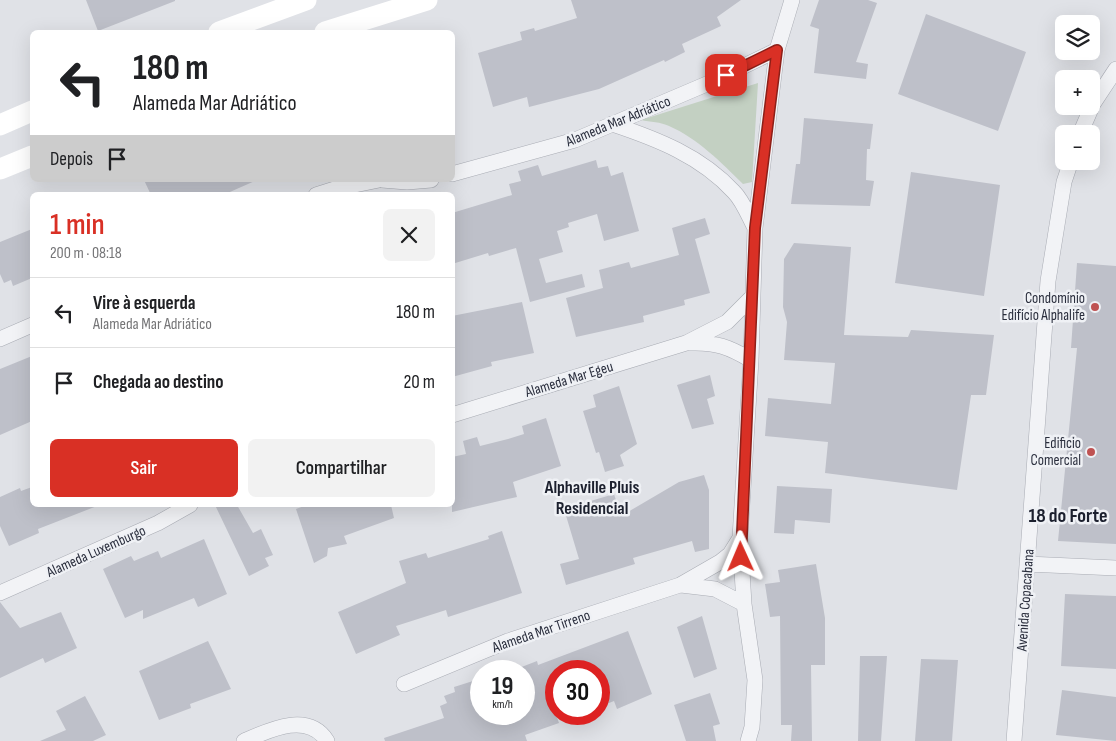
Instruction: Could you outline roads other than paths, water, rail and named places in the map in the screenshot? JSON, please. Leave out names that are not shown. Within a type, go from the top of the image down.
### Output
[{"type":"main road","points":[[224,30],[306,0]]},
{"type":"main road","points":[[331,30],[427,0]]},
{"type":"main road","points":[[0,125],[30,112]]},
{"type":"main road","points":[[0,169],[30,157]]},
{"type":"street","points":[[748,741],[752,727],[755,680],[744,604],[740,538],[751,360],[751,298],[755,228],[777,50],[792,0]]},
{"type":"street","points":[[365,30],[376,15]]},
{"type":"street","name":"Alameda Mar Adriático","points":[[455,173],[575,140],[709,83],[777,50]]},
{"type":"street","points":[[1084,125],[1093,104],[1116,69]]},
{"type":"street","points":[[612,124],[658,140],[693,158],[713,172],[736,193],[755,228]]},
{"type":"street","name":"Avenida Copacabana","points":[[1014,741],[1048,281],[1067,170]]},
{"type":"street","points":[[321,192],[333,184],[357,182]]},
{"type":"street","name":"Alameda Mar Egeu","points":[[455,414],[686,343],[727,322],[751,298]]},
{"type":"street","points":[[0,338],[30,326]]},
{"type":"street","name":"Alameda Mar Egeu","points":[[686,343],[711,342],[736,351],[751,360]]},
{"type":"street","name":"Alameda Luxemburgo","points":[[0,593],[158,523],[186,507]]},
{"type":"street","name":"Alameda Mar Tirreno","points":[[404,684],[508,641],[680,585],[720,562],[730,554],[740,538]]},
{"type":"street","points":[[1027,564],[1116,568]]},
{"type":"street","name":"Alameda Mar Tirreno","points":[[680,585],[710,588],[744,604]]},
{"type":"street","points":[[244,741],[288,725],[307,725],[318,730],[327,741]]},
{"type":"place","name":"Condomínio Edifício Alphalife","points":[[1095,307]]},
{"type":"place","name":"Edificio Comercial","points":[[1091,452]]},
{"type":"district","name":"Alphaville Pluis Residencial","points":[[592,497]]},
{"type":"district","name":"18 do Forte","points":[[1068,515]]}]
